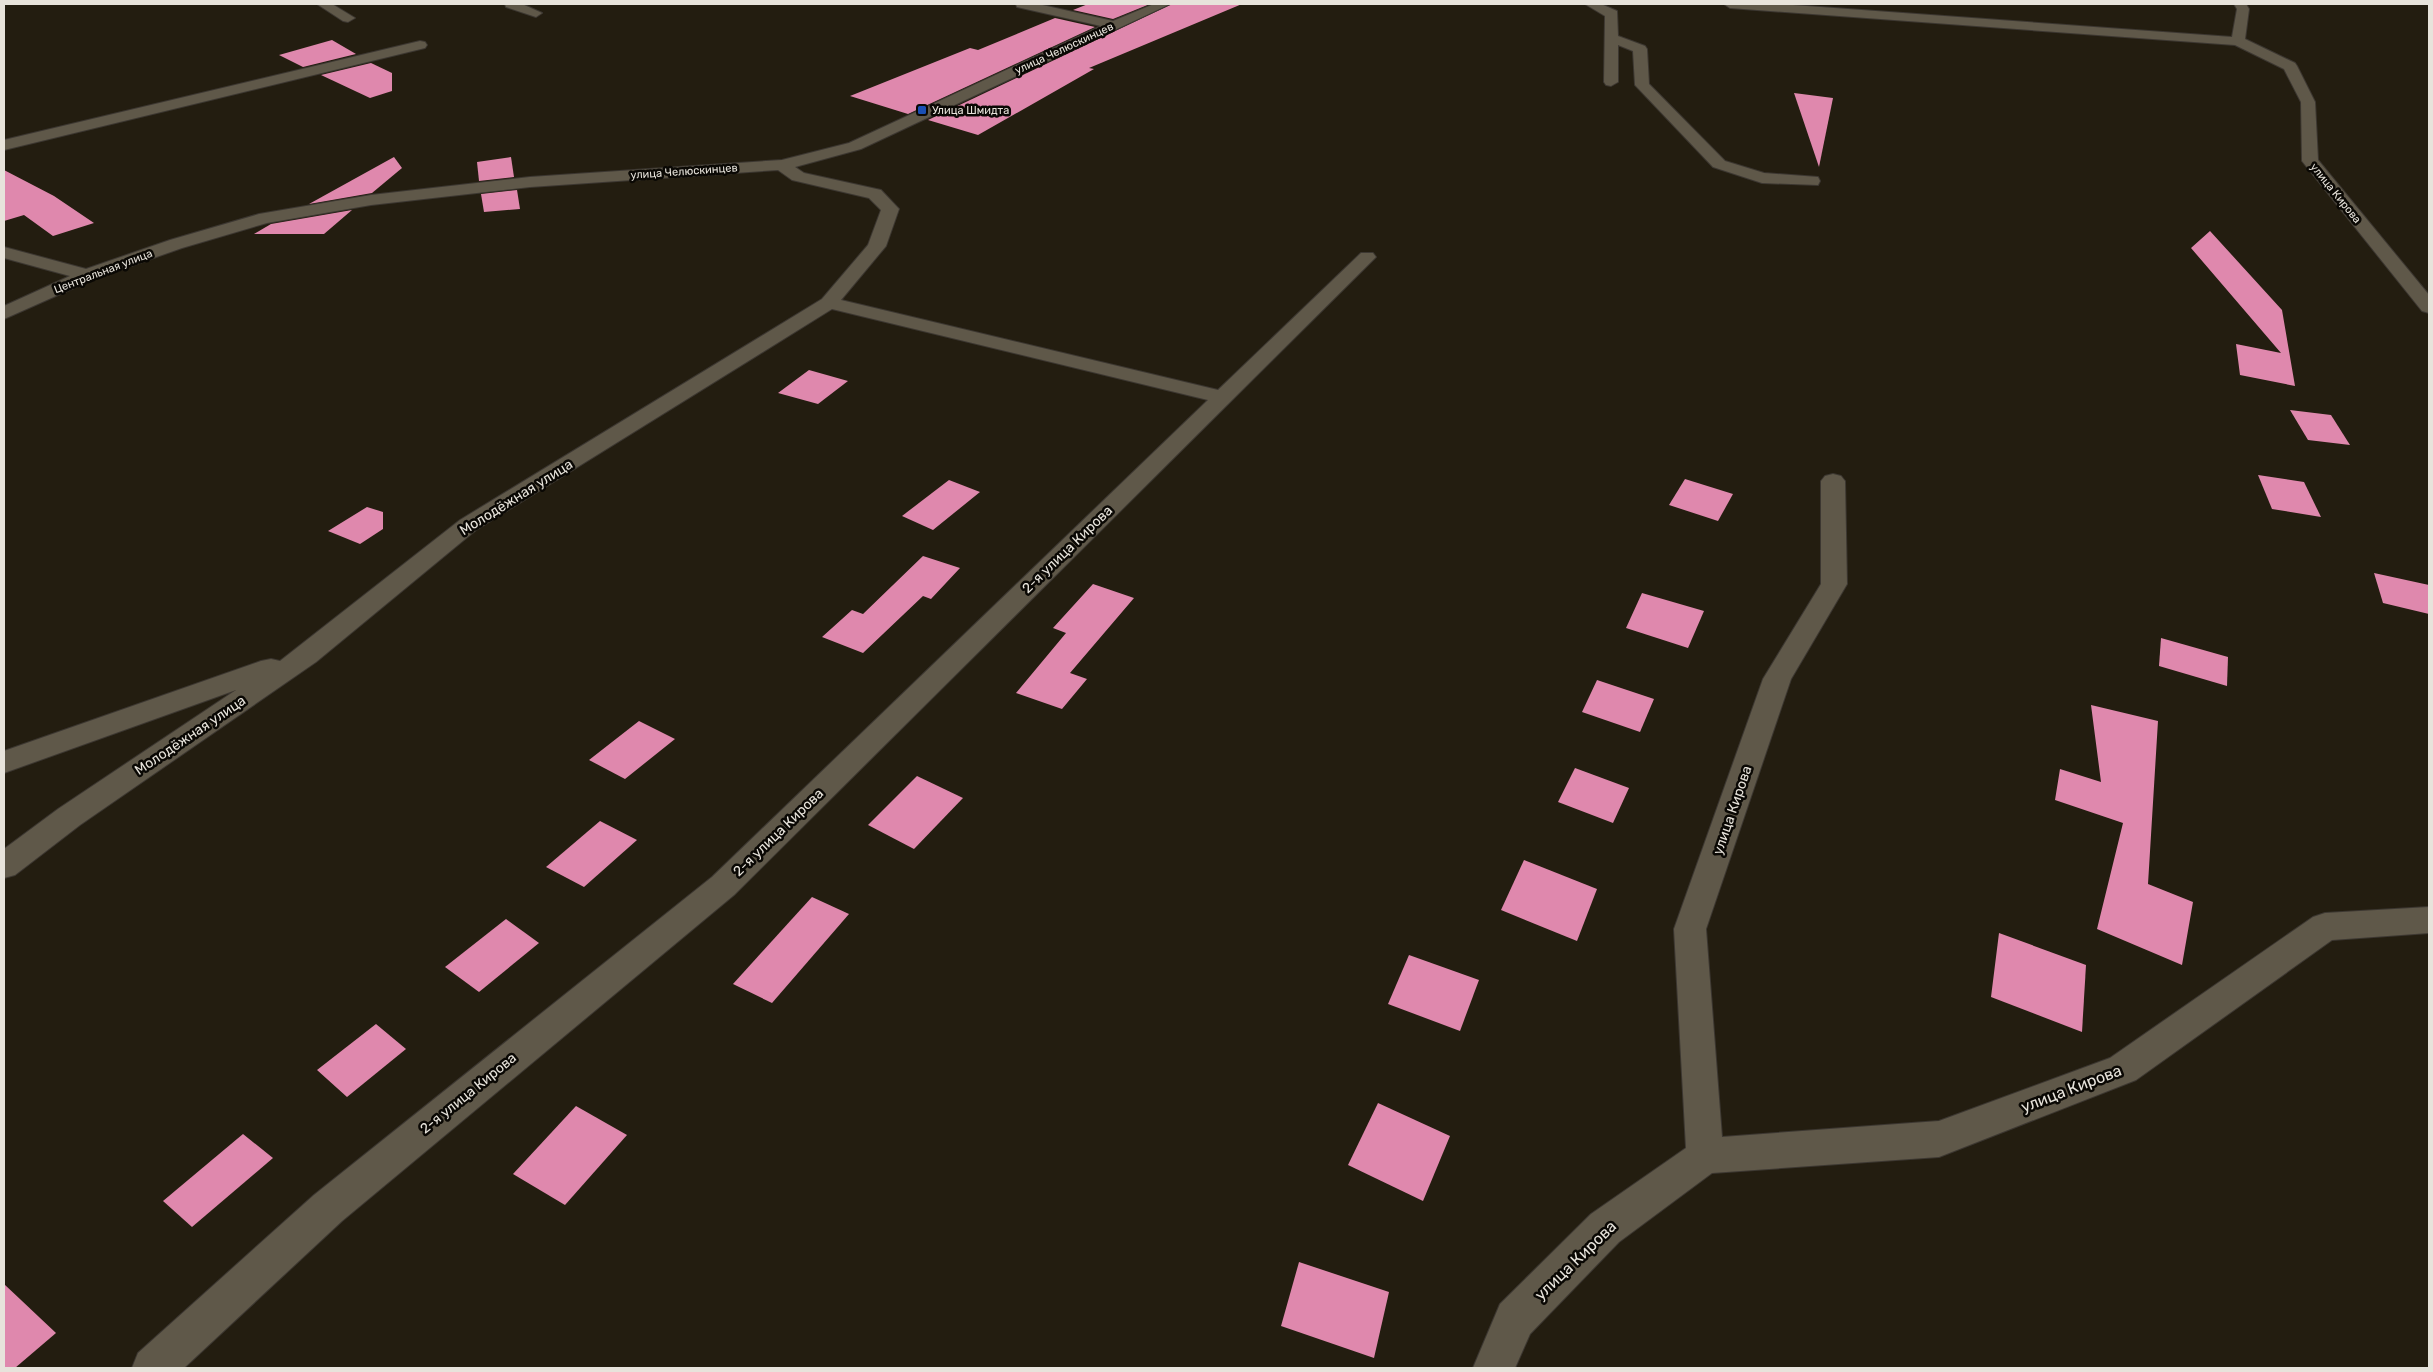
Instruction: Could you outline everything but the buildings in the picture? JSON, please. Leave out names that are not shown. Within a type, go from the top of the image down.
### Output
[{"type":"street","points":[[322,4],[348,18]]},
{"type":"street","points":[[511,4],[536,14]]},
{"type":"street","points":[[1022,4],[1114,25]]},
{"type":"street","name":"улица Челюскинцев","points":[[176,244],[265,218],[371,200],[530,182],[782,165],[855,146],[1114,25],[1164,4]]},
{"type":"street","points":[[1592,4],[1612,14],[1611,82]]},
{"type":"street","points":[[1730,4],[2238,41],[2243,9],[2240,4]]},
{"type":"street","points":[[1612,38],[1640,49],[1642,85],[1719,164],[1762,178],[1812,181]]},
{"type":"street","name":"улица Кирова","points":[[2238,41],[2290,66],[2308,102],[2310,161],[2429,307]]},
{"type":"street","points":[[4,145],[420,46]]},
{"type":"street","name":"Молодёжная улица","points":[[4,866],[69,817],[306,656],[468,525],[829,303],[878,246],[890,209],[875,194],[798,177],[782,165]]},
{"type":"street","name":"Центральная улица","points":[[4,313],[87,275],[176,244]]},
{"type":"street","points":[[4,252],[87,275]]},
{"type":"street","name":"2-я улица Кирова","points":[[154,1368],[328,1208],[723,886],[1367,257]]},
{"type":"street","points":[[829,303],[1222,397]]},
{"type":"street","name":"улица Кирова","points":[[1705,1156],[1690,929],[1778,679],[1834,584],[1834,481]]},
{"type":"street","points":[[4,762],[306,656]]},
{"type":"street","name":"улица Кирова","points":[[1494,1368],[1515,1319],[1528,1305],[1605,1228],[1705,1156],[1939,1139],[2123,1069],[2326,927],[2429,920]]},
{"type":"place","name":"Улица Шмидта","points":[[922,110]]}]
